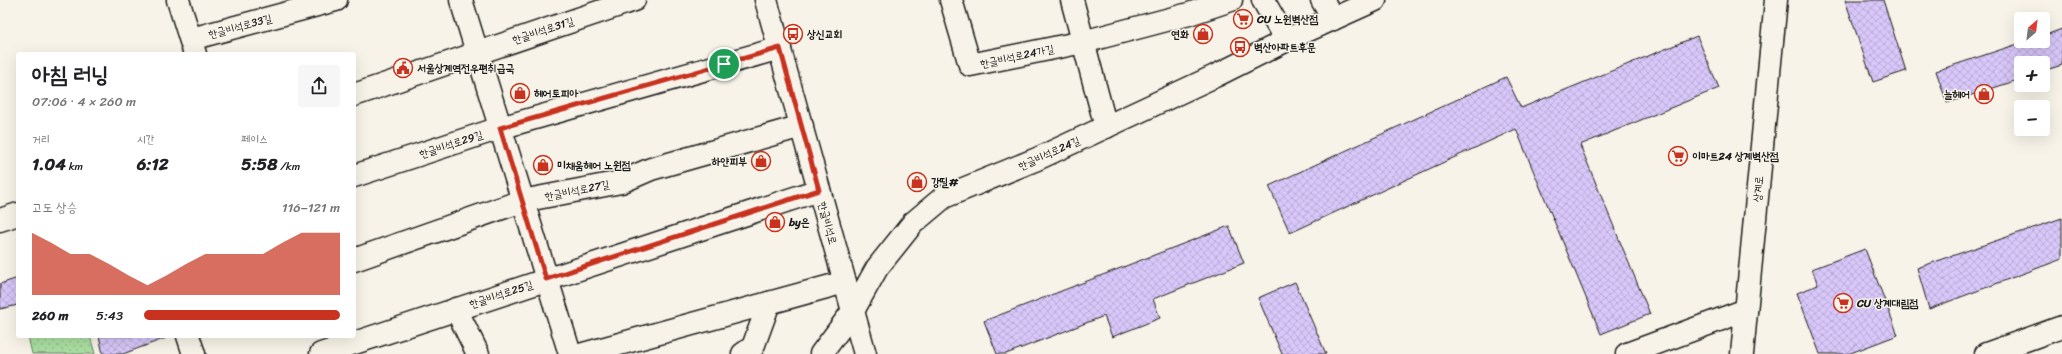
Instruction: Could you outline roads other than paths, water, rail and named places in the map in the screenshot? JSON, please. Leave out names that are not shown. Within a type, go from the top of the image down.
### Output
[{"type":"street","points":[[178,0],[193,46]]},
{"type":"street","name":"한글비석로33길","points":[[193,46],[336,0]]},
{"type":"street","points":[[461,0],[570,354]]},
{"type":"street","name":"한글비석로31길","points":[[356,94],[476,52],[634,0]]},
{"type":"street","name":"한글비석로24가길","points":[[951,0],[970,65],[1083,42],[1190,14],[1231,0]]},
{"type":"street","points":[[1072,0],[1106,127]]},
{"type":"street","points":[[1264,0],[1286,40]]},
{"type":"street","points":[[1322,0],[1333,19]]},
{"type":"street","name":"한글비석로24길","points":[[821,354],[853,312],[877,268],[913,223],[944,198],[1037,159],[1215,76],[1286,40],[1375,0]]},
{"type":"street","name":"상계로","points":[[1742,354],[1776,0]]},
{"type":"street","name":"한글비석로","points":[[769,1],[780,48],[865,354]]},
{"type":"street","name":"한글비석로29길","points":[[356,175],[500,128],[780,48]]},
{"type":"street","name":"한글비석로27길","points":[[356,259],[522,201],[621,182],[651,169],[802,126]]},
{"type":"street","name":"한글비석로25길","points":[[321,354],[819,190]]},
{"type":"street","points":[[0,220],[16,215]]},
{"type":"street","points":[[583,354],[845,282]]},
{"type":"street","points":[[744,354],[753,348],[769,303]]},
{"type":"street","points":[[456,309],[478,354]]},
{"type":"street","points":[[1627,354],[1746,310]]},
{"type":"street","points":[[1986,354],[2062,327]]},
{"type":"street","points":[[189,338],[194,354]]},
{"type":"place","name":"CU 노원벽산점","points":[[1243,19]]},
{"type":"place","name":"상신교회","points":[[793,34]]},
{"type":"place","name":"연화","points":[[1203,34]]},
{"type":"place","name":"벽산아파트후문","points":[[1240,47]]},
{"type":"place","name":"서울상계역전우편취급국","points":[[403,68]]},
{"type":"place","name":"헤어토피아","points":[[520,93]]},
{"type":"place","name":"늘헤어","points":[[1984,94]]},
{"type":"place","name":"이마트24 상계벽산점","points":[[1678,156]]},
{"type":"place","name":"하얀피부","points":[[761,161]]},
{"type":"place","name":"미채움헤어 노원점","points":[[543,165]]},
{"type":"place","name":"강띨#","points":[[917,182]]},
{"type":"place","name":"by은","points":[[775,222]]},
{"type":"place","name":"CU 상계대림점","points":[[1843,303]]}]
